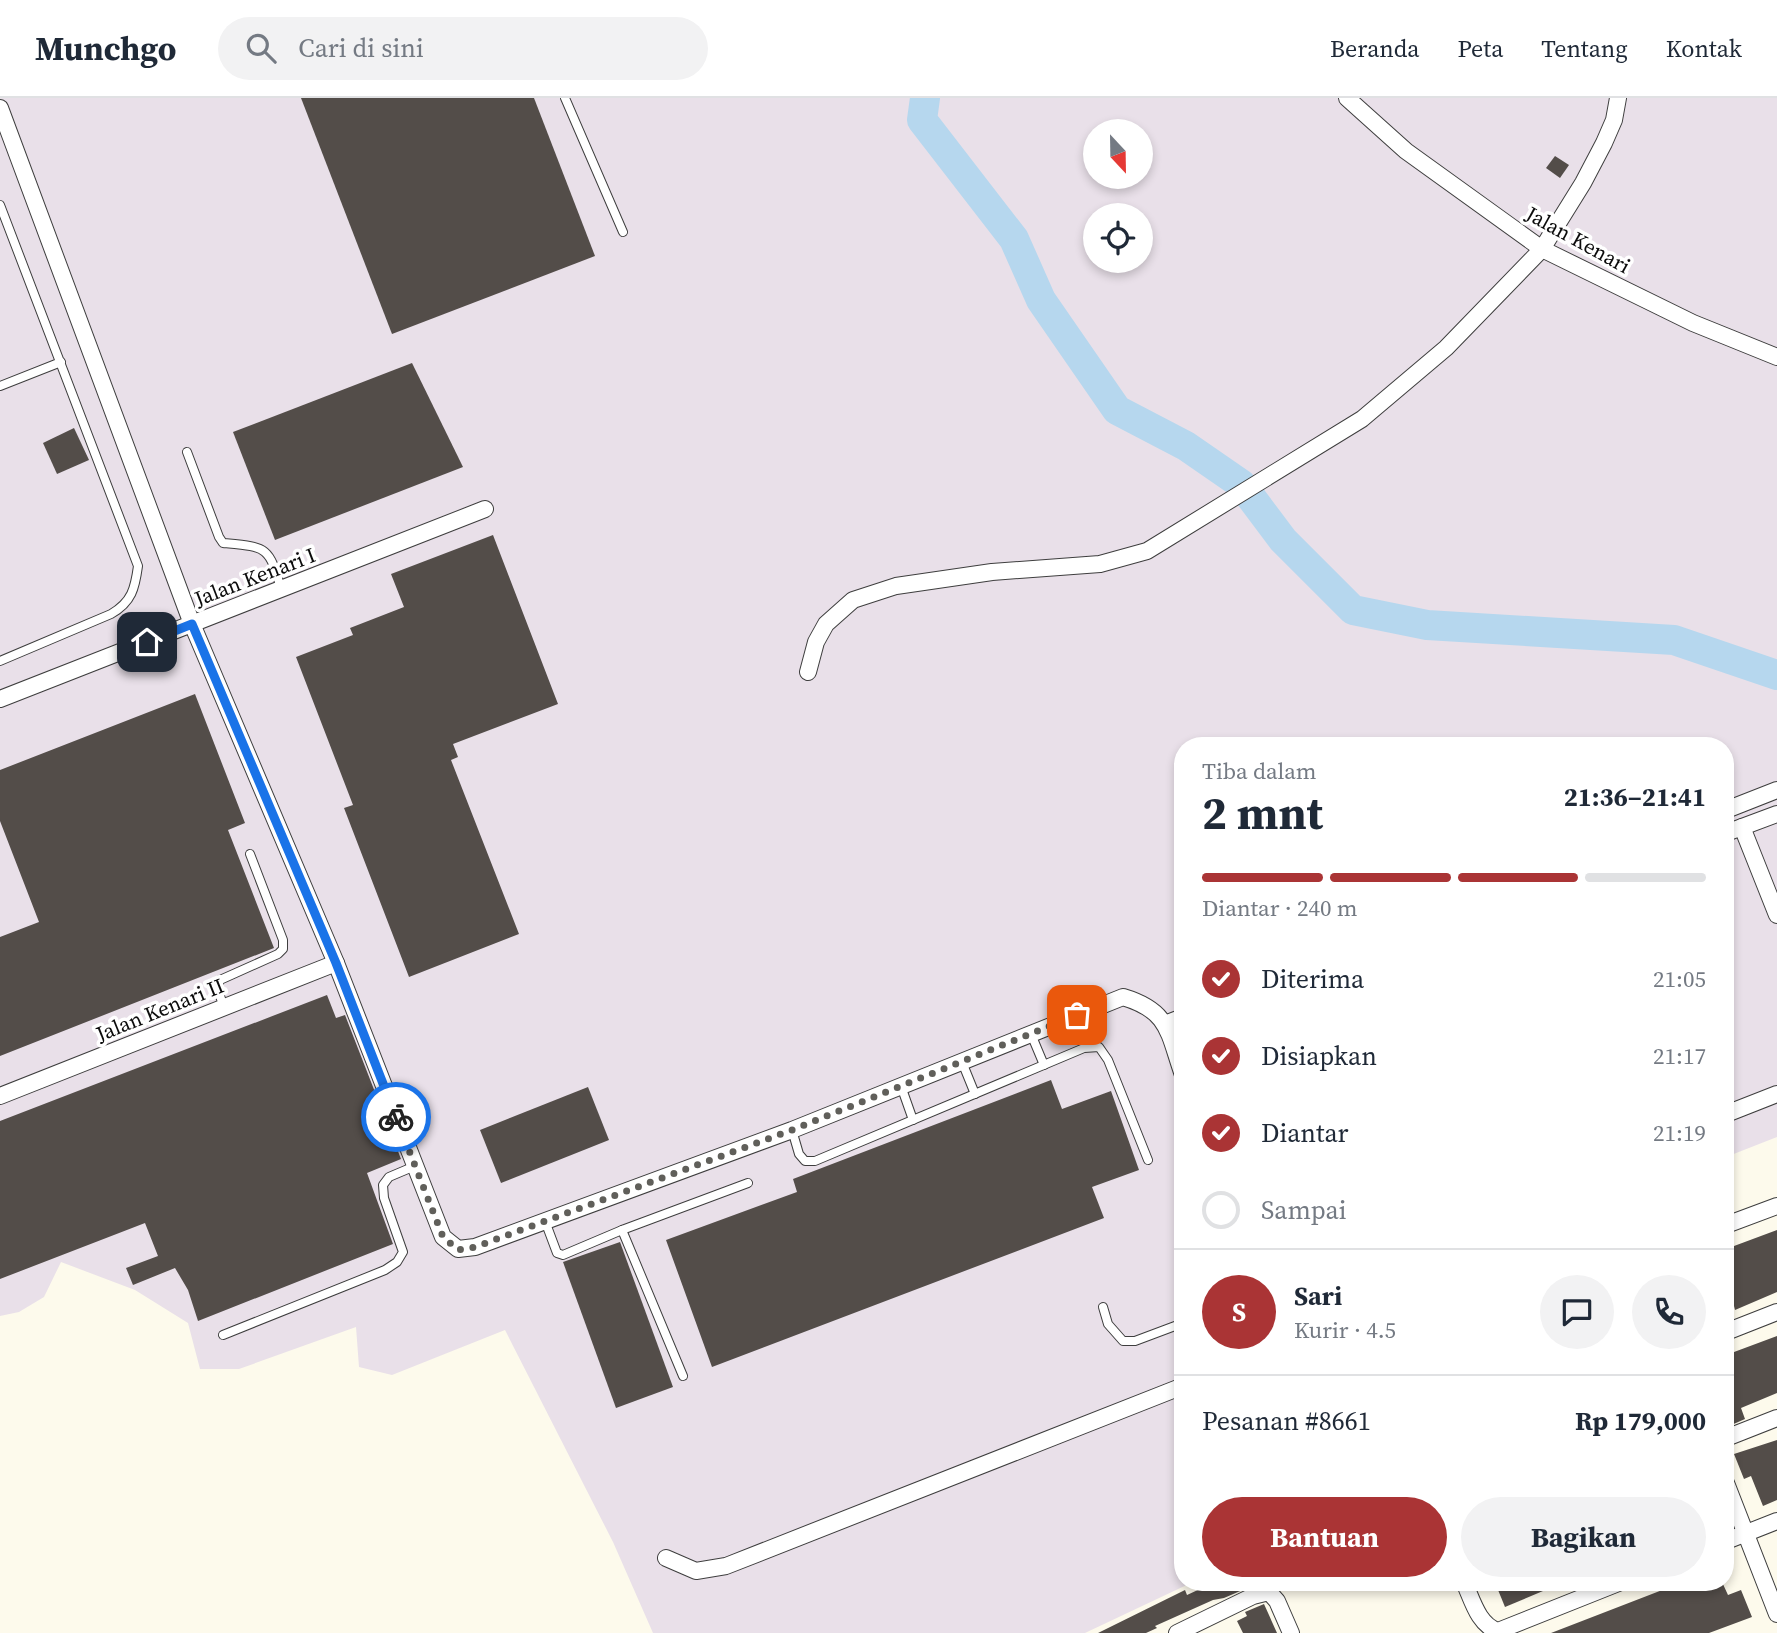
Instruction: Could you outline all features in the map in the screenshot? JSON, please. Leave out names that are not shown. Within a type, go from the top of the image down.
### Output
[{"type":"street","name":"Jalan Kenari","points":[[1347,98],[1406,151],[1542,248],[1693,323],[1777,357]]},
{"type":"street","points":[[808,673],[816,642],[826,624],[853,600],[874,591],[940,578],[1100,564],[1147,551],[1362,419],[1446,348],[1542,248],[1593,163],[1614,120],[1619,98]]},
{"type":"street","points":[[0,108],[192,624],[336,963],[443,1237],[458,1250],[475,1247],[792,1130],[1123,996],[1145,1003],[1156,1011],[1174,1036]]},
{"type":"street","name":"Jalan Kenari I","points":[[0,699],[485,509]]},
{"type":"street","points":[[1734,807],[1777,790]]},
{"type":"street","points":[[1734,830],[1777,814]]},
{"type":"street","points":[[1742,827],[1777,915]]},
{"type":"street","name":"Jalan Kenari II","points":[[0,1096],[336,963]]},
{"type":"street","points":[[1165,1024],[1174,1020]]},
{"type":"street","points":[[1734,1111],[1777,1094]]},
{"type":"street","points":[[1734,1222],[1777,1206]]},
{"type":"street","points":[[1734,1329],[1777,1312]]},
{"type":"street","points":[[666,1559],[696,1571],[726,1566],[1174,1390]]},
{"type":"street","points":[[1734,1435],[1777,1418]]},
{"type":"street","points":[[1734,1503],[1777,1614]]},
{"type":"street","points":[[1734,1538],[1777,1521]]},
{"type":"street","points":[[1468,1591],[1482,1620],[1489,1628],[1498,1631],[1598,1591]]},
{"type":"street","points":[[1177,1633],[1269,1592],[1277,1601],[1291,1633]]},
{"type":"lane","points":[[565,98],[624,232]]},
{"type":"lane","points":[[0,205],[138,566],[135,589],[125,606],[0,661]]},
{"type":"lane","points":[[0,386],[61,362]]},
{"type":"lane","points":[[187,452],[223,543],[259,547],[268,553],[281,589]]},
{"type":"lane","points":[[224,1007],[217,988],[220,980],[278,954],[282,949],[283,940],[250,854]]},
{"type":"lane","points":[[1031,1034],[1044,1065]]},
{"type":"lane","points":[[792,1130],[799,1154],[805,1161],[815,1161],[1084,1048],[1099,1047],[1108,1060],[1148,1160]]},
{"type":"lane","points":[[962,1062],[975,1094]]},
{"type":"lane","points":[[901,1086],[913,1120]]},
{"type":"lane","points":[[223,1335],[385,1270],[397,1262],[402,1252],[384,1198],[383,1185],[389,1177],[415,1166]]},
{"type":"lane","points":[[545,1221],[557,1253],[563,1255],[748,1183]]},
{"type":"lane","points":[[622,1230],[683,1376]]},
{"type":"lane","points":[[1103,1307],[1108,1324],[1123,1341],[1135,1341],[1174,1326]]},
{"type":"shaded area","points":[[0,98],[1777,98],[1777,1137],[1734,1154],[1734,737],[1174,737],[1174,1591],[1085,1633],[653,1633],[613,1542],[505,1330],[392,1375],[359,1367],[356,1327],[239,1369],[200,1369],[188,1323],[135,1290],[61,1262],[44,1297],[19,1312],[0,1316]]},
{"type":"building","points":[[301,98],[534,98],[595,256],[392,334]]},
{"type":"building","points":[[1555,156],[1569,165],[1560,178],[1546,168]]},
{"type":"building","points":[[412,363],[463,467],[275,540],[233,432]]},
{"type":"building","points":[[74,428],[89,460],[57,474],[43,443]]},
{"type":"building","points":[[493,535],[558,704],[453,744],[458,757],[451,760],[519,934],[409,977],[344,808],[353,805],[296,657],[353,635],[350,628],[404,607],[391,574]]},
{"type":"building","points":[[195,694],[245,823],[228,830],[274,948],[0,1056],[0,937],[39,922],[0,821],[0,770]]},
{"type":"building","points":[[327,995],[336,1018],[345,1015],[401,1159],[367,1173],[393,1244],[198,1321],[188,1290],[175,1268],[133,1285],[126,1268],[158,1256],[145,1223],[0,1279],[0,1121]]},
{"type":"building","points":[[1051,1080],[1062,1109],[1111,1091],[1139,1170],[1092,1187],[1104,1218],[712,1367],[666,1240],[797,1192],[793,1179]]},
{"type":"building","points":[[588,1087],[609,1140],[501,1183],[480,1130]]},
{"type":"building","points":[[1777,1230],[1777,1292],[1735,1310],[1734,1306],[1734,1246]]},
{"type":"building","points":[[620,1242],[673,1387],[616,1408],[563,1262]]},
{"type":"building","points":[[1777,1336],[1777,1393],[1741,1408],[1745,1419],[1734,1424],[1734,1352]]},
{"type":"building","points":[[1777,1440],[1777,1500],[1763,1506],[1751,1476],[1744,1479],[1734,1454]]},
{"type":"building","points":[[1741,1590],[1752,1617],[1709,1633],[1551,1633],[1660,1591],[1726,1591],[1728,1595]]},
{"type":"building","points":[[1183,1591],[1187,1595],[1196,1591],[1240,1591],[1213,1600],[1155,1626],[1157,1628],[1146,1633],[1098,1633]]},
{"type":"building","points":[[1498,1591],[1543,1591],[1505,1607]]},
{"type":"building","points":[[1264,1604],[1277,1633],[1243,1633],[1237,1621],[1247,1616],[1245,1612]]},
{"type":"waterway","points":[[925,98],[922,120],[1014,239],[1041,300],[1117,410],[1186,446],[1241,484],[1283,540],[1353,610],[1427,625],[1674,640],[1777,675]]},
{"type":"way so far","points":[[396,1117],[443,1237],[458,1250],[475,1247],[792,1130],[1077,1015]]},
{"type":"route","points":[[147,642],[192,624],[336,963],[396,1117]]}]
